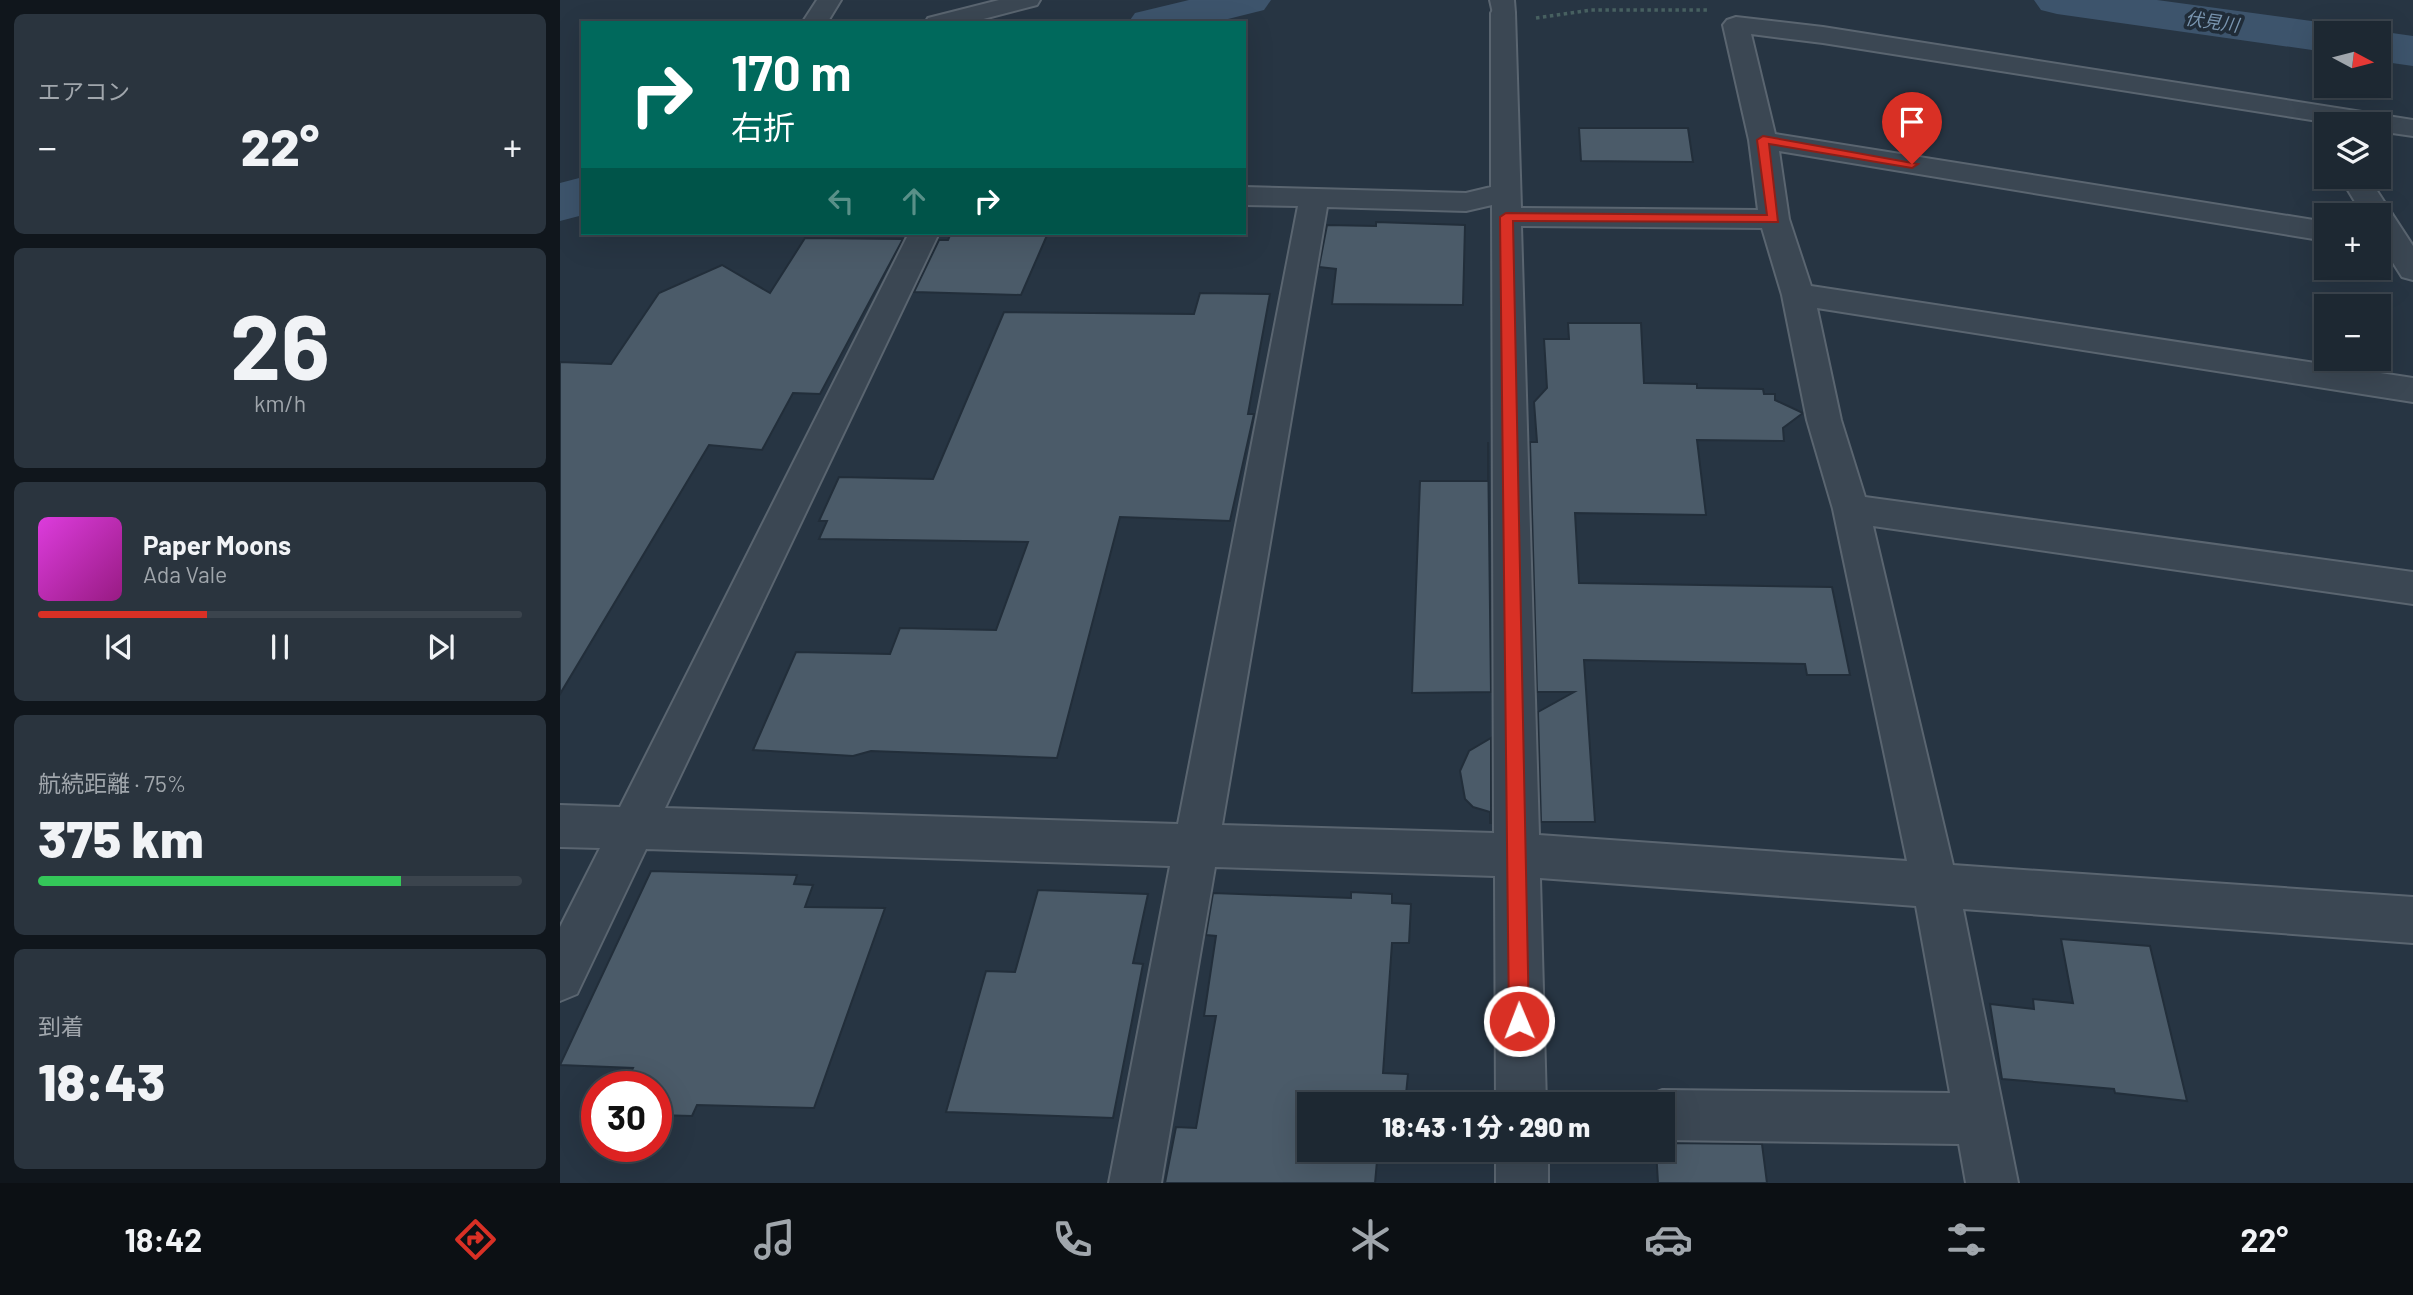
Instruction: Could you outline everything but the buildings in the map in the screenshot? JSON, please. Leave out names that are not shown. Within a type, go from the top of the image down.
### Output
[{"type":"street","points":[[815,21],[829,0]]},
{"type":"street","points":[[945,21],[1028,0]]},
{"type":"street","points":[[1503,7],[1521,1092]]},
{"type":"street","points":[[1992,1183],[1935,886],[1851,509],[1824,420],[1798,295],[1774,219],[1763,140],[1736,25],[1875,43],[2314,121]]},
{"type":"street","points":[[2391,127],[2413,128]]},
{"type":"street","points":[[1763,140],[2314,230]]},
{"type":"street","points":[[2362,189],[2413,270]]},
{"type":"street","points":[[1246,196],[1465,202],[1774,219]]},
{"type":"street","points":[[1135,1183],[1314,198]]},
{"type":"street","points":[[560,977],[922,235]]},
{"type":"street","points":[[1798,295],[2413,390]]},
{"type":"street","points":[[1851,509],[2413,588]]},
{"type":"street","points":[[560,826],[1516,855],[2413,920]]},
{"type":"street","points":[[1675,1115],[1979,1119]]},
{"type":"street","points":[[1522,1162],[1522,1183]]},
{"type":"waterway","name":"伏見川","points":[[1160,21],[1248,0]]},
{"type":"waterway","name":"伏見川","points":[[2057,0],[2314,36]]},
{"type":"waterway","name":"伏見川","points":[[2391,48],[2413,51]]},
{"type":"waterway","name":"伏見川","points":[[560,204],[581,195]]},
{"type":"route","points":[[1519,1021],[1506,217],[1774,219],[1763,140],[1912,164]]}]
